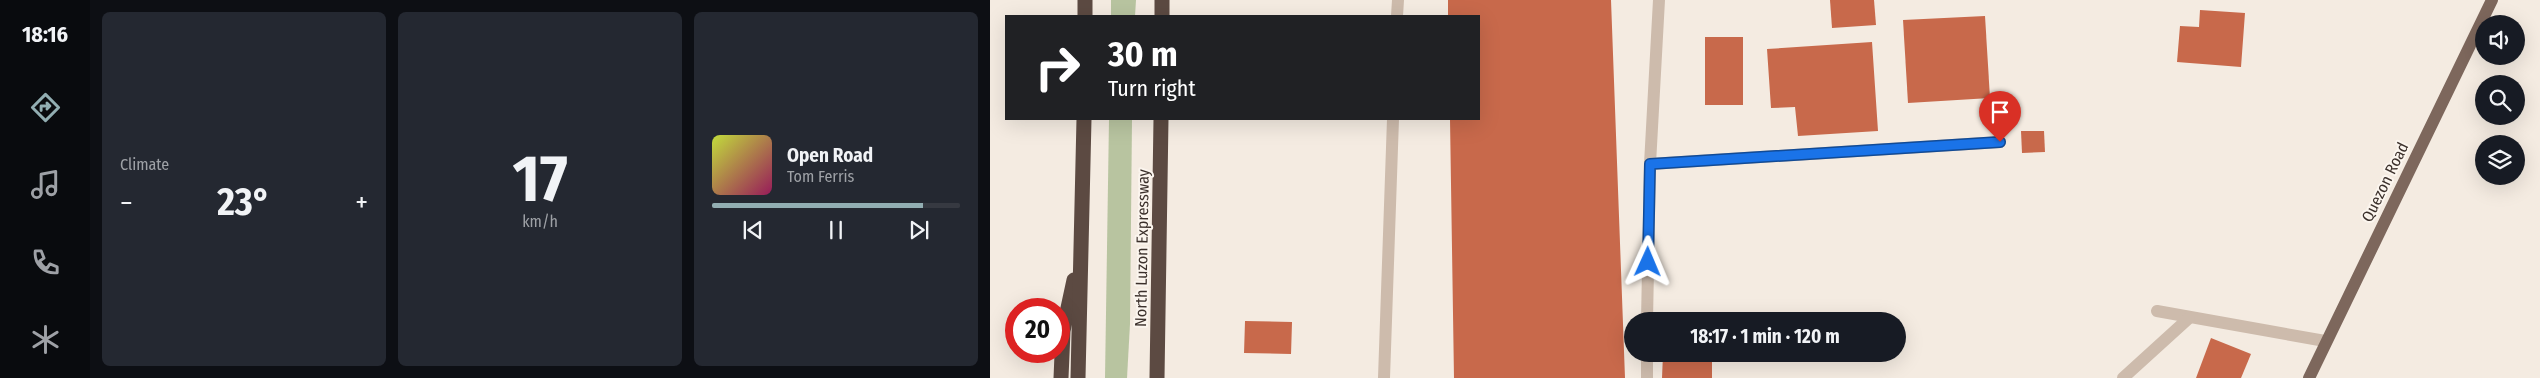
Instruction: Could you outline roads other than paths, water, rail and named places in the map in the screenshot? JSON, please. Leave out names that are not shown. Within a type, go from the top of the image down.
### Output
[{"type":"highway","points":[[1085,0],[1085,15]]},
{"type":"highway","points":[[1162,0],[1162,15]]},
{"type":"highway","points":[[1078,378],[1084,120]]},
{"type":"highway","name":"North Luzon Expressway","points":[[1157,378],[1161,120]]},
{"type":"highway","points":[[1061,378],[1062,331],[1082,247]]},
{"type":"main road","name":"Quezon Road","points":[[2309,378],[2325,341],[2492,0]]},
{"type":"lane","points":[[1397,15],[1398,0]]},
{"type":"lane","points":[[1647,312],[1650,164],[1659,0]]},
{"type":"lane","points":[[1384,378],[1394,120]]},
{"type":"lane","points":[[1650,164],[2000,142]]},
{"type":"lane","points":[[2157,311],[2325,341]]},
{"type":"lane","points":[[2123,378],[2189,318]]},
{"type":"lane","points":[[1646,378],[1647,362]]}]
